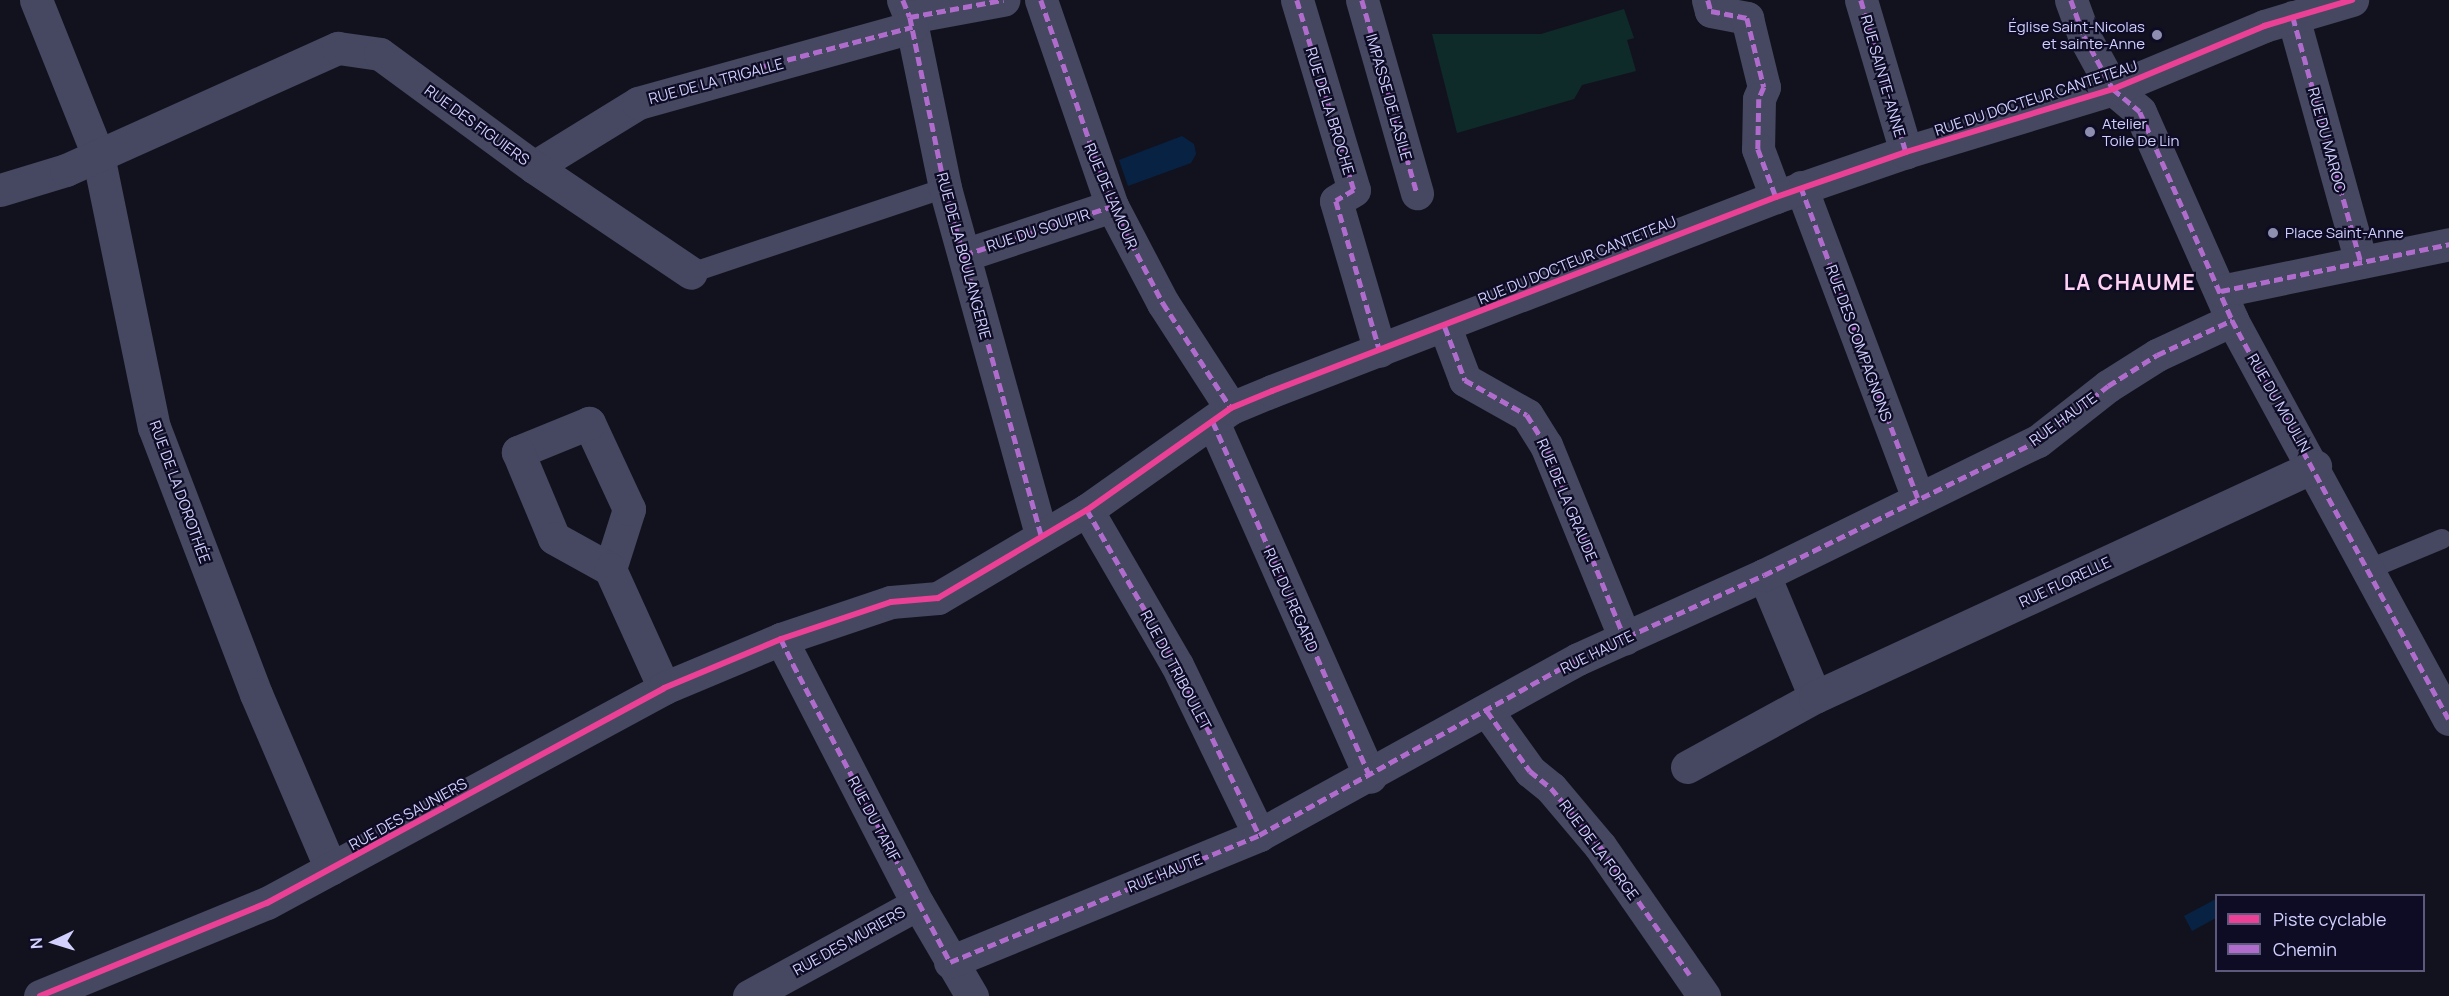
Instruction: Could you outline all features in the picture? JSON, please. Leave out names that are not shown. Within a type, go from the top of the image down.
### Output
[{"type":"street","name":"RUE DE LA DOROTHÉE","points":[[36,0],[98,155],[154,427],[256,694],[331,869]]},
{"type":"street","points":[[908,15],[946,5],[1003,0]]},
{"type":"street","name":"RUE DE L'AMOUR","points":[[1041,0],[1112,206],[1222,415]]},
{"type":"street","name":"RUE DE LA BROCHE","points":[[1297,0],[1354,190],[1336,201],[1380,351]]},
{"type":"street","name":"IMPASSE DE L'ASILE","points":[[1362,0],[1417,193]]},
{"type":"street","name":"RUE DES COMPAGNONS","points":[[1708,0],[1711,11],[1747,18],[1764,87],[1759,99],[1758,149],[1789,192],[1918,498]]},
{"type":"street","name":"RUE SAINTE-ANNE","points":[[1861,0],[1906,152]]},
{"type":"street","points":[[2071,0],[2084,36],[2113,89]]},
{"type":"street","name":"RUE DU DOCTEUR CANTETEAU","points":[[781,639],[891,602],[938,598],[989,571],[1041,535],[1087,510],[1222,415],[1445,327],[1644,244],[1906,152],[2113,89],[2293,17],[2352,0]]},
{"type":"street","name":"RUE DE LA TRIGALLE","points":[[534,167],[638,103],[748,70],[908,15]]},
{"type":"street","name":"RUE DE LA BOULANGERIE","points":[[908,15],[945,188],[1041,535]]},
{"type":"street","name":"RUE DU MAROC","points":[[2293,17],[2361,262]]},
{"type":"street","name":"RUE DES FIGUIERS","points":[[0,190],[98,155],[338,48],[381,54],[534,167],[691,273]]},
{"type":"street","name":"RUE DU MOULIN","points":[[2113,89],[2140,112],[2227,306],[2315,466],[2367,570],[2449,718]]},
{"type":"street","name":"RUE DU SOUPIR","points":[[964,255],[1112,206]]},
{"type":"street","name":"RUE HAUTE","points":[[950,962],[1259,835],[1370,777],[1578,659],[1764,575],[2038,441],[2108,386],[2227,306],[2361,262],[2449,244]]},
{"type":"street","name":"RUE DE LA GRAUDE","points":[[1445,327],[1465,380],[1527,415],[1546,445],[1624,639]]},
{"type":"street","name":"RUE DU REGARD","points":[[1222,415],[1370,777]]},
{"type":"street","name":"RUE FLORELLE","points":[[1687,767],[1815,697],[2315,466]]},
{"type":"street","name":"RUE DU TRIBOULET","points":[[1087,510],[1177,665],[1259,835]]},
{"type":"street","points":[[610,568],[664,688]]},
{"type":"street","points":[[1764,575],[1815,697]]},
{"type":"street","name":"RUE DES SAUNIERS","points":[[39,996],[267,903],[664,688],[781,639]]},
{"type":"street","name":"RUE DU TARIF","points":[[781,639],[918,904],[972,996]]},
{"type":"street","name":"RUE DE LA FORGE","points":[[1487,711],[1530,771],[1551,788],[1600,846],[1697,986]]},
{"type":"street","name":"RUE DES MURIERS","points":[[749,996],[918,904]]},
{"type":"lane","name":"RUE DES FIGUIERS","points":[[691,273],[945,188]]},
{"type":"lane","points":[[2367,570],[2442,539]]},
{"type":"green space","points":[[1624,9],[1634,38],[1627,40],[1636,71],[1582,85],[1574,99],[1457,133],[1432,34],[1541,34]]},
{"type":"water","points":[[1182,136],[1194,144],[1196,154],[1191,163],[1128,186],[1119,160]]},
{"type":"water","points":[[2215,900],[2215,919],[2192,931],[2184,916]]},
{"type":"marked path","points":[[903,0],[910,17],[945,188],[1041,535]]},
{"type":"marked path","points":[[910,17],[1003,0]]},
{"type":"marked path","points":[[1041,0],[1112,206],[1163,303],[1231,408]]},
{"type":"marked path","points":[[1297,0],[1354,190],[1336,201],[1380,351]]},
{"type":"marked path","points":[[1362,0],[1417,193]]},
{"type":"marked path","points":[[1708,0],[1711,11],[1747,18],[1764,87],[1759,99],[1758,149],[1776,197]]},
{"type":"marked path","points":[[1861,0],[1906,152]]},
{"type":"marked path","points":[[2071,0],[2084,36],[2113,89],[2140,112],[2232,320],[2449,719]]},
{"type":"marked path","points":[[2293,17],[2361,262]]},
{"type":"marked path","points":[[748,70],[912,27]]},
{"type":"marked path","points":[[1801,187],[1918,498]]},
{"type":"marked path","points":[[964,255],[1112,206]]},
{"type":"marked path","points":[[2221,291],[2449,244]]},
{"type":"marked path","points":[[784,638],[781,639],[793,664],[950,962],[1259,835],[1578,659],[1764,575],[2038,441],[2108,386],[2157,355],[2232,320]]},
{"type":"marked path","points":[[1445,327],[1465,380],[1527,415],[1546,445],[1625,639]]},
{"type":"marked path","points":[[1213,422],[1370,777]]},
{"type":"marked path","points":[[1087,510],[1177,665],[1259,835]]},
{"type":"marked path","points":[[1487,711],[1530,771],[1551,788],[1600,846],[1690,975]]},
{"type":"cycle path","points":[[40,996],[267,903],[664,688],[781,639],[891,602],[938,598],[1087,510],[1231,408],[1776,197],[1906,152],[2113,89],[2264,26],[2352,0]]},
{"type":"place","name":"Église Saint-Nicolas et sainte-Anne","points":[[2157,35]]},
{"type":"place","name":"Atelier Toile De Lin","points":[[2090,132]]},
{"type":"place","name":"Place Saint-Anne","points":[[2273,233]]},
{"type":"district","name":"LA CHAUME","points":[[2130,282]]}]
